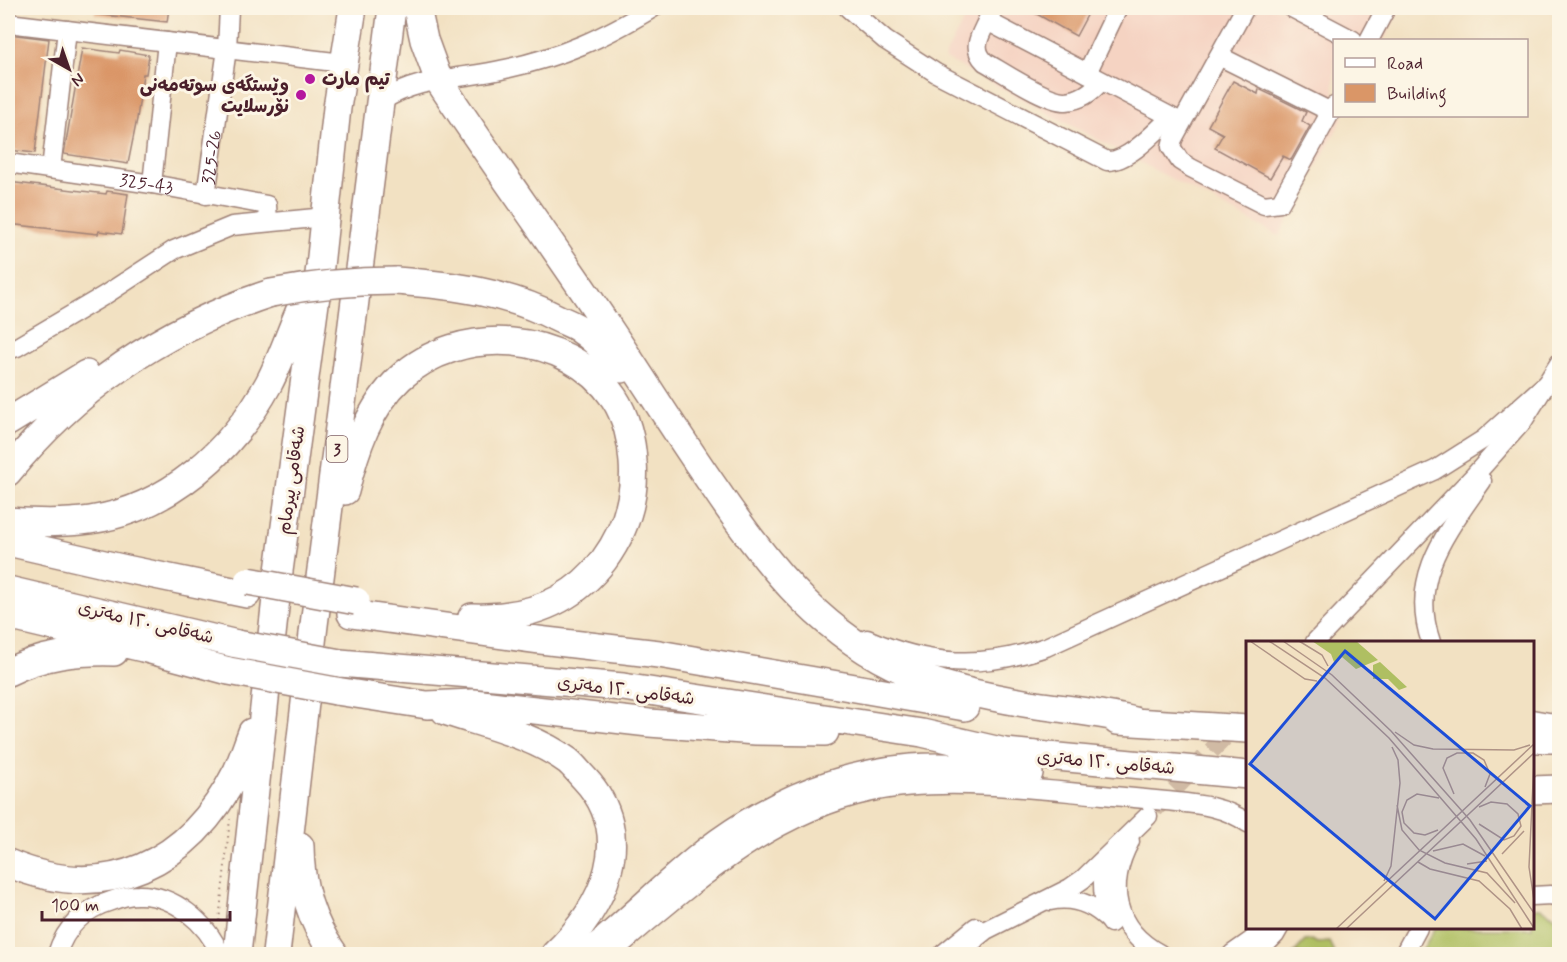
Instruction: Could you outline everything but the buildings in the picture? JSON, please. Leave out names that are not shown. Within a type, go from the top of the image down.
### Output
[{"type":"highway","name":"شەقامی پیرمام","points":[[224,951],[265,697],[279,571],[352,8]]},
{"type":"highway","name":"3","points":[[276,954],[305,699],[392,8]]},
{"type":"highway","points":[[417,8],[424,40],[439,81],[599,313],[742,529],[790,588],[850,641],[865,651],[916,676],[951,687],[1036,705],[1106,713],[1135,721]]},
{"type":"highway","points":[[8,521],[69,522],[92,520],[121,513],[170,491],[193,475],[232,436],[259,400],[320,266]]},
{"type":"highway","points":[[8,472],[40,434],[69,405],[140,354],[193,324],[243,302],[271,293],[367,281],[396,281],[454,287],[503,296],[553,316],[581,330],[603,348],[664,414]]},
{"type":"highway","points":[[8,422],[162,327],[193,314],[243,302]]},
{"type":"highway","points":[[321,582],[350,471],[363,434],[382,399],[399,379],[420,363],[446,350],[462,346],[493,341],[516,342],[543,347],[569,358],[592,375],[614,398],[628,431],[632,450],[634,479],[629,510],[625,523],[610,551],[600,565],[573,591],[524,614],[504,616],[439,614],[354,607]]},
{"type":"highway","points":[[8,542],[126,570],[248,588],[539,640],[659,654],[987,711],[1062,719],[1135,721],[1246,729]]},
{"type":"highway","name":"شەقامی ١٢٠ مەتری","points":[[8,590],[237,644],[340,663],[623,687],[922,733],[1005,752],[1246,775]]},
{"type":"highway","points":[[8,616],[229,671],[427,705],[534,741],[568,762],[591,786],[604,809],[611,834],[611,855],[606,881],[584,922],[555,954]]},
{"type":"highway","points":[[8,672],[36,660],[73,652],[114,652],[176,657]]},
{"type":"highway","points":[[8,863],[44,876],[72,881],[92,881],[121,875],[153,863],[180,844],[205,819],[221,797],[237,770],[265,697]]},
{"type":"highway","points":[[305,699],[300,794],[302,876],[316,927],[334,954]]},
{"type":"highway","points":[[427,705],[473,703],[649,723],[756,731],[922,733]]},
{"type":"highway","points":[[1534,739],[1560,739]]},
{"type":"highway","points":[[588,954],[719,842],[788,800],[832,783],[860,776],[911,768],[982,768],[1246,790]]},
{"type":"highway","points":[[1534,792],[1560,790]]},
{"type":"street","name":"325-26","points":[[206,195],[227,49],[229,8]]},
{"type":"street","points":[[423,8],[435,49],[442,60],[452,68],[471,70],[540,61]]},
{"type":"street","points":[[381,102],[404,89],[540,61],[591,43],[653,8]]},
{"type":"street","points":[[848,8],[885,40],[936,73],[1107,161],[1118,160],[1176,120],[1219,56],[1245,8]]},
{"type":"street","points":[[1118,8],[1094,77],[1091,93],[1077,99],[1064,102],[1049,98],[985,62],[977,52],[977,44],[990,14],[1094,77],[1176,120]]},
{"type":"street","points":[[1292,8],[1351,39]]},
{"type":"street","points":[[1370,39],[1386,8]]},
{"type":"street","points":[[8,23],[344,63]]},
{"type":"street","points":[[51,169],[68,30]]},
{"type":"street","points":[[152,184],[167,42]]},
{"type":"street","points":[[1176,120],[1171,147],[1180,161],[1264,205],[1274,205],[1284,199],[1333,109],[1219,56]]},
{"type":"street","points":[[470,128],[460,105],[461,94],[468,82],[484,73]]},
{"type":"street","name":"325-43","points":[[8,163],[152,184],[267,205],[268,222]]},
{"type":"street","points":[[8,350],[18,347],[105,295],[174,250],[232,226],[326,217]]},
{"type":"street","points":[[1431,641],[1425,621],[1424,595],[1426,580],[1437,549],[1560,362]]},
{"type":"street","points":[[790,588],[846,629],[914,656],[976,663],[1025,655],[1075,635],[1435,470],[1484,440],[1547,383]]},
{"type":"street","points":[[1316,641],[1474,477],[1523,421]]},
{"type":"street","points":[[1534,719],[1560,724]]},
{"type":"street","points":[[609,954],[682,894],[750,843],[812,810],[873,791],[930,785],[1019,787],[1201,804],[1230,812],[1246,822]]},
{"type":"street","points":[[963,954],[986,930],[1076,883],[1106,858],[1144,820],[1120,861],[1116,880],[1117,898],[1125,922],[1134,935],[1160,954]]},
{"type":"street","points":[[1106,858],[1103,888],[1110,921],[1120,938],[1136,954]]},
{"type":"street","points":[[57,954],[68,930],[89,910],[102,904],[140,895],[159,898],[181,908],[199,921],[224,951]]},
{"type":"street","points":[[1534,896],[1551,895],[1560,898]]},
{"type":"street","points":[[943,954],[964,935],[982,923],[1052,900],[1070,899],[1098,911],[1110,921]]},
{"type":"street","points":[[1232,954],[1252,940],[1261,929]]},
{"type":"street","points":[[1256,954],[1278,929]]},
{"type":"street","points":[[1404,954],[1417,929]]},
{"type":"path","points":[[224,951],[230,819]]},
{"type":"shaded area","points":[[970,8],[1401,8],[1385,39],[1333,39],[1333,117],[1343,117],[1279,236],[944,58]]},
{"type":"green space","points":[[1534,908],[1541,908],[1559,919],[1559,954],[1420,954],[1434,929],[1534,929]]},
{"type":"green space","points":[[1312,940],[1317,943],[1329,942],[1335,954],[1293,954],[1305,941]]},
{"type":"tunnel","points":[[1155,809],[1246,715]]},
{"type":"place","name":"تيم مارت","points":[[310,79]]},
{"type":"place","name":"وێستگەی سوتەمەنی نۆرسلایت","points":[[301,95]]}]
